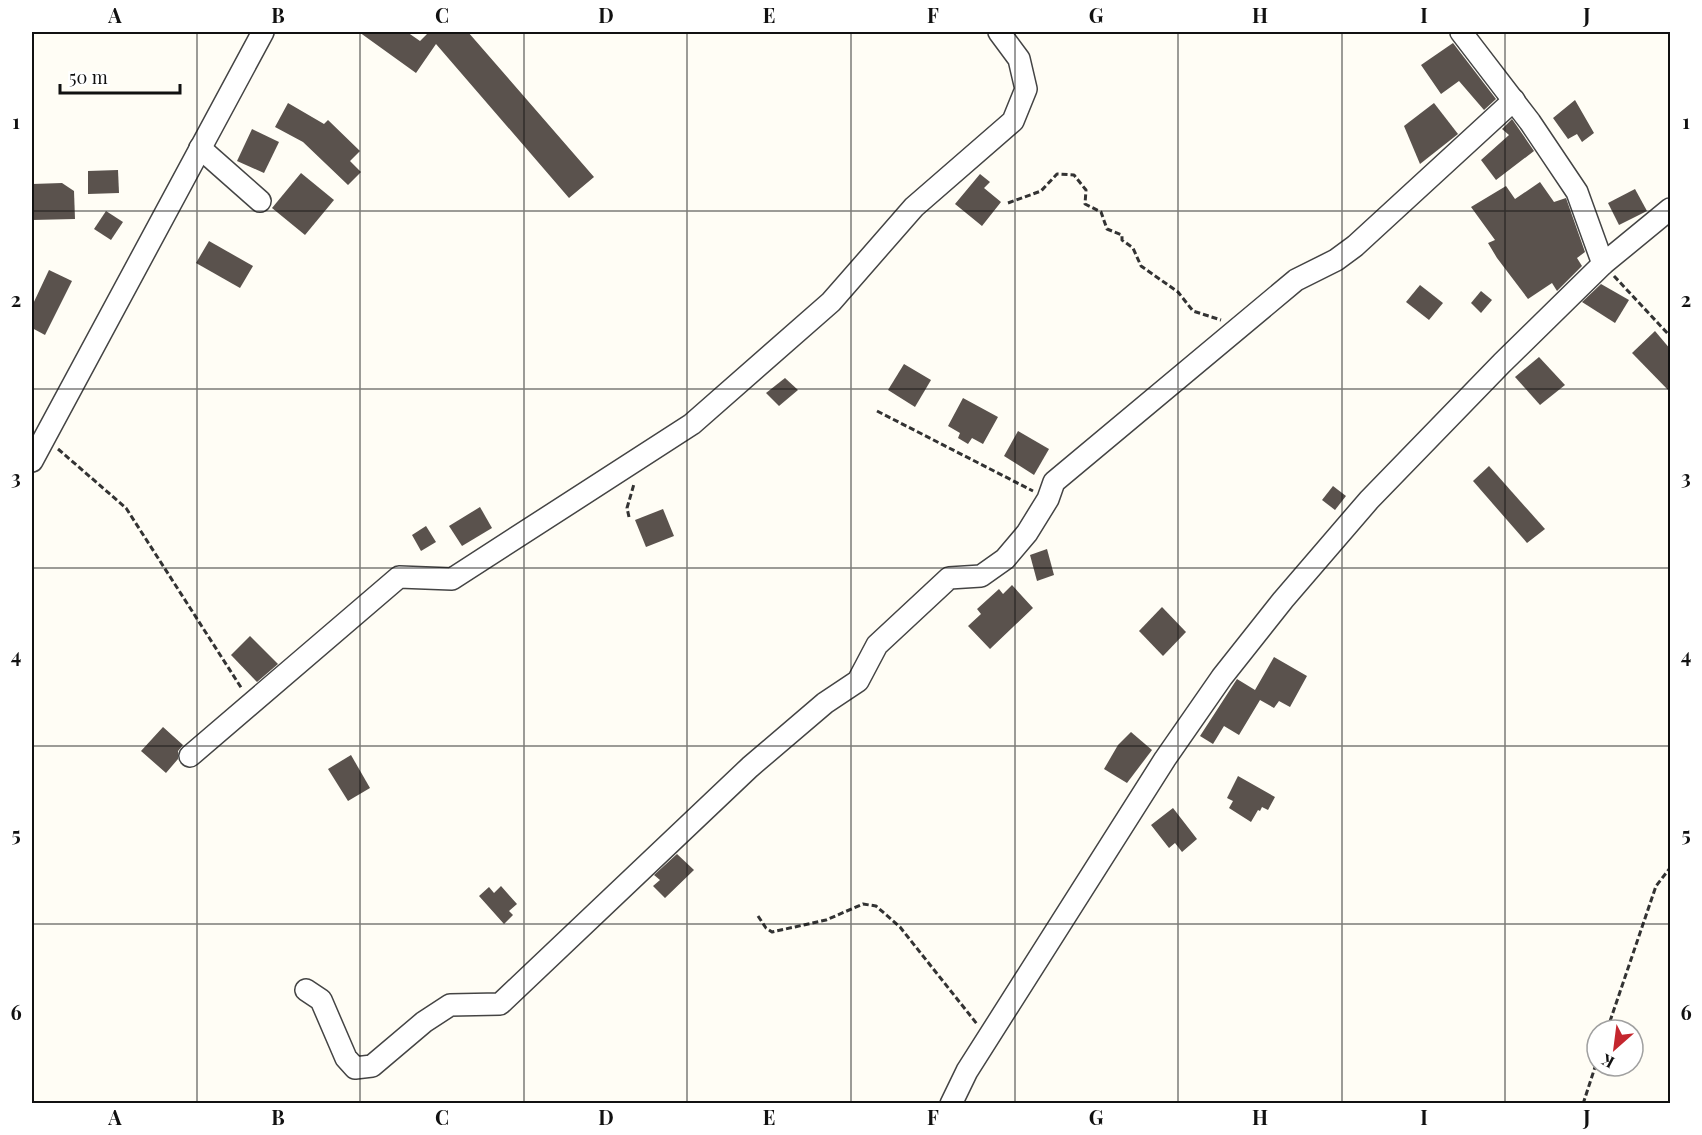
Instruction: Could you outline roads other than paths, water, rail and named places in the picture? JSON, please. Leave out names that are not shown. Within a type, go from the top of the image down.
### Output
[{"type":"street","points":[[32,461],[263,32]]},
{"type":"street","points":[[190,756],[399,577],[452,579],[692,424],[831,302],[914,207],[1013,121],[1026,89],[1019,59],[999,32]]},
{"type":"street","points":[[1461,32],[1514,100],[1577,192],[1603,264]]},
{"type":"street","points":[[306,990],[321,1000],[346,1058],[355,1068],[372,1066],[424,1022],[450,1005],[500,1004],[750,767],[825,703],[858,681],[877,645],[949,578],[981,576],[1005,559],[1027,533],[1048,499],[1054,482],[1296,280],[1336,260],[1355,246],[1514,100]]},
{"type":"street","points":[[201,148],[260,201]]},
{"type":"street","points":[[951,1104],[967,1071],[1165,759],[1235,660],[1369,500],[1502,363],[1603,264],[1671,209]]}]
